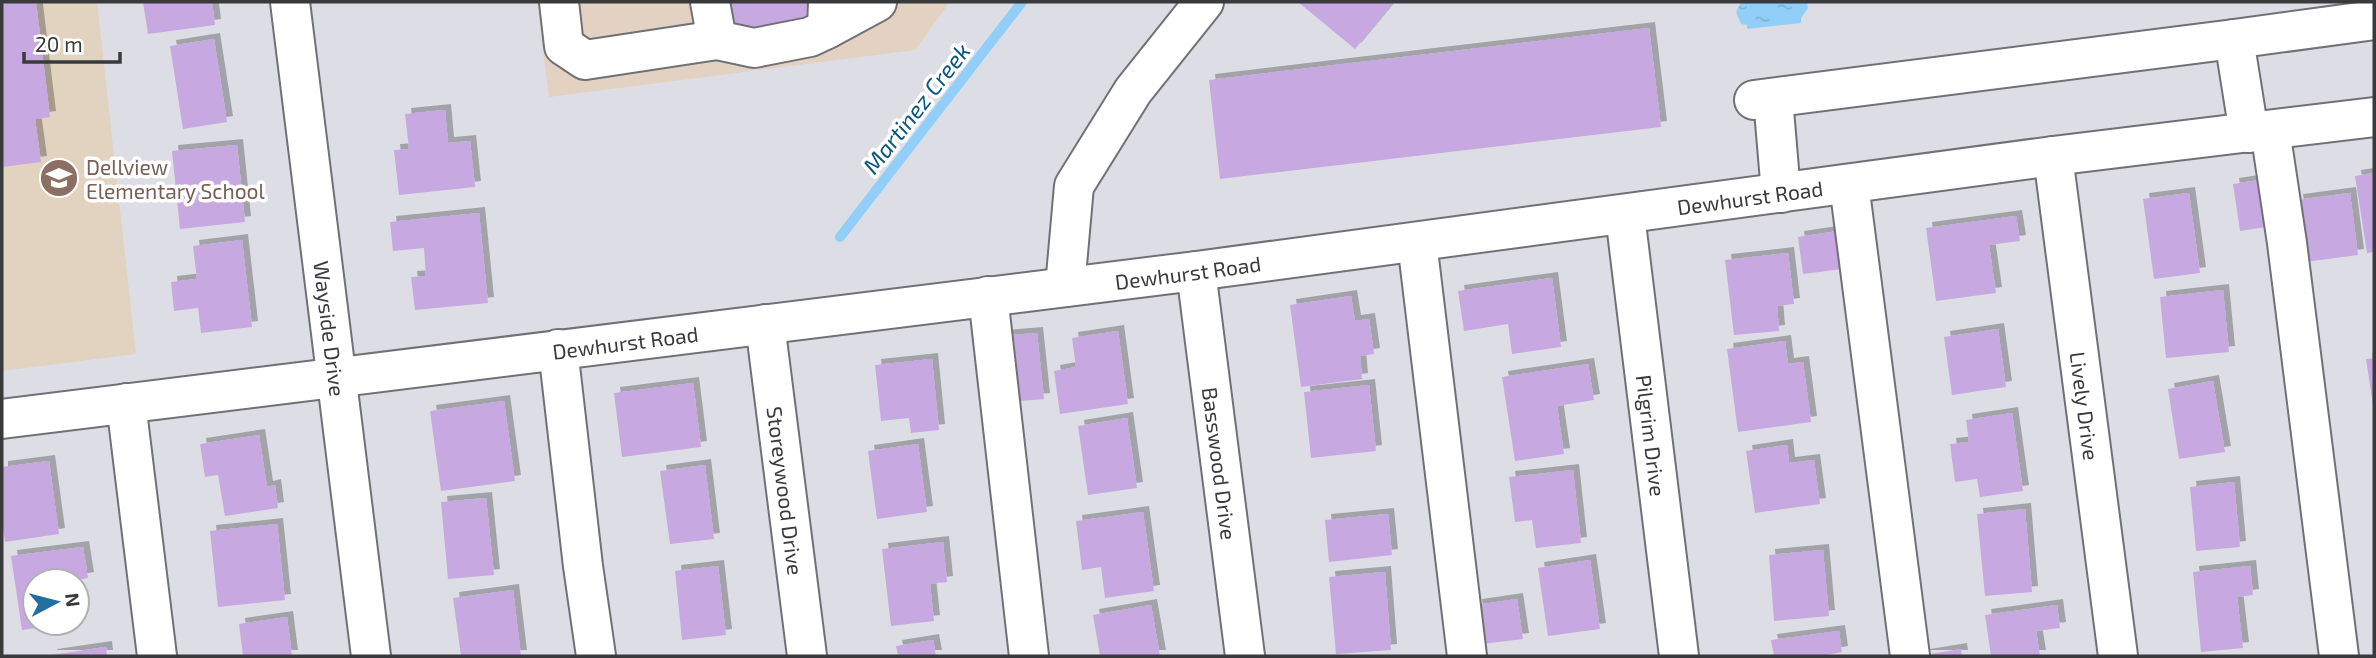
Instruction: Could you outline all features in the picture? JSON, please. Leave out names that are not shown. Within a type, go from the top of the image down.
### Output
[{"type":"street","name":"Wayside Drive","points":[[290,2],[371,656]]},
{"type":"street","points":[[558,2],[564,46],[585,60],[717,40],[754,48],[810,37],[827,15],[877,2]]},
{"type":"street","points":[[710,2],[717,40]]},
{"type":"street","points":[[1065,287],[1074,186],[1133,91],[1203,2]]},
{"type":"street","points":[[1782,193],[1763,99],[2374,20]]},
{"type":"street","points":[[2234,38],[2287,243],[2339,656]]},
{"type":"street","name":"Dewhurst Road","points":[[2,419],[1196,271],[2053,156],[2374,117]]},
{"type":"street","name":"Lively Drive","points":[[2053,156],[2118,656]]},
{"type":"street","points":[[1849,184],[1910,656]]},
{"type":"street","name":"Pilgrim Drive","points":[[1625,215],[1679,656]]},
{"type":"street","points":[[1417,242],[1467,656]]},
{"type":"street","name":"Basswood Drive","points":[[1196,271],[1245,656]]},
{"type":"street","points":[[988,296],[1029,656]]},
{"type":"street","name":"Storeywood Drive","points":[[765,324],[807,656]]},
{"type":"street","points":[[558,349],[596,656]]},
{"type":"street","points":[[126,403],[157,656]]},
{"type":"shaded area","name":"Dellview Elementary School","points":[[2,2],[97,2],[136,354],[2,371]]},
{"type":"shaded area","points":[[537,2],[950,2],[915,50],[549,97]]},
{"type":"water","points":[[1741,2],[1807,2],[1808,8],[1801,18],[1801,23],[1747,29],[1747,25],[1741,24],[1736,12]]},
{"type":"building","points":[[36,2],[50,117],[35,119],[41,162],[2,167],[2,4]]},
{"type":"building","points":[[143,2],[212,2],[215,25],[148,34]]},
{"type":"building","points":[[731,2],[807,2],[810,23],[735,32]]},
{"type":"building","points":[[1298,2],[1394,2],[1355,49]]},
{"type":"building","points":[[1649,28],[1661,127],[1220,179],[1209,80]]},
{"type":"building","points":[[214,39],[227,122],[183,129],[170,46]]},
{"type":"building","points":[[445,110],[448,143],[470,141],[475,187],[399,195],[394,150],[409,149],[405,114]]},
{"type":"building","points":[[237,145],[245,222],[180,229],[172,151]]},
{"type":"building","points":[[2374,173],[2374,252],[2367,253],[2355,176]]},
{"type":"building","points":[[2266,179],[2272,226],[2240,231],[2233,184]]},
{"type":"building","points":[[2189,193],[2200,273],[2154,279],[2143,199]]},
{"type":"building","points":[[2350,193],[2358,255],[2305,262],[2297,200]]},
{"type":"building","points":[[479,213],[488,303],[415,310],[411,277],[426,276],[424,248],[393,251],[390,222]]},
{"type":"building","points":[[2016,216],[2020,241],[1989,245],[1996,293],[1936,301],[1926,228]]},
{"type":"building","points":[[1838,231],[1843,269],[1803,274],[1798,237]]},
{"type":"building","points":[[242,240],[252,327],[201,333],[198,308],[174,311],[171,282],[197,279],[193,246]]},
{"type":"building","points":[[1788,253],[1794,304],[1777,306],[1779,331],[1734,335],[1725,260]]},
{"type":"building","points":[[1552,278],[1561,347],[1512,354],[1508,324],[1464,331],[1458,291]]},
{"type":"building","points":[[2223,290],[2229,352],[2166,358],[2160,297]]},
{"type":"building","points":[[1351,296],[1355,321],[1369,319],[1374,354],[1360,356],[1362,379],[1301,387],[1290,305]]},
{"type":"building","points":[[1998,329],[2006,387],[1952,395],[1944,337]]},
{"type":"building","points":[[1118,331],[1128,404],[1060,414],[1054,371],[1076,367],[1072,338]]},
{"type":"building","points":[[1037,333],[1044,399],[1008,402],[1001,336]]},
{"type":"building","points":[[1785,341],[1788,364],[1803,362],[1811,422],[1738,432],[1727,349]]},
{"type":"building","points":[[2374,358],[2374,404],[2373,405],[2366,359]]},
{"type":"building","points":[[932,359],[939,430],[911,433],[909,418],[881,421],[875,365]]},
{"type":"building","points":[[1588,364],[1594,400],[1557,406],[1564,454],[1515,461],[1502,377]]},
{"type":"building","points":[[2213,381],[2225,452],[2179,459],[2168,389]]},
{"type":"building","points":[[693,383],[701,447],[622,457],[614,393]]},
{"type":"building","points":[[1369,385],[1376,451],[1311,458],[1304,392]]},
{"type":"building","points":[[504,401],[515,481],[441,491],[430,411]]},
{"type":"building","points":[[2012,413],[2023,491],[1980,497],[1977,479],[1955,482],[1950,444],[1969,442],[1966,420]]},
{"type":"building","points":[[1127,418],[1137,488],[1088,495],[1078,426]]},
{"type":"building","points":[[259,435],[267,487],[275,485],[278,508],[225,516],[218,475],[205,477],[200,444]]},
{"type":"building","points":[[918,444],[927,512],[877,519],[868,451]]},
{"type":"building","points":[[1787,445],[1789,463],[1814,460],[1820,504],[1755,513],[1746,451]]},
{"type":"building","points":[[49,461],[59,534],[5,542],[2,520],[2,467]]},
{"type":"building","points":[[705,465],[714,539],[670,544],[660,471]]},
{"type":"building","points":[[1573,470],[1581,543],[1536,548],[1532,520],[1515,522],[1509,477]]},
{"type":"building","points":[[2234,482],[2240,547],[2196,551],[2190,487]]},
{"type":"building","points":[[486,498],[494,575],[448,579],[441,502]]},
{"type":"building","points":[[2025,509],[2032,592],[1985,596],[1977,514]]},
{"type":"building","points":[[1143,512],[1154,591],[1105,598],[1101,567],[1082,570],[1076,521]]},
{"type":"building","points":[[1388,514],[1392,555],[1329,562],[1325,520]]},
{"type":"building","points":[[277,524],[285,600],[218,607],[210,531]]},
{"type":"building","points":[[943,542],[947,582],[930,584],[934,621],[891,626],[882,549]]},
{"type":"building","points":[[83,547],[86,567],[21,567],[21,623],[11,556]]},
{"type":"building","points":[[1823,550],[1829,616],[1774,621],[1769,555]]},
{"type":"building","points":[[1590,560],[1600,629],[1548,636],[1538,568]]},
{"type":"building","points":[[718,566],[726,635],[682,640],[675,571]]},
{"type":"building","points":[[2250,566],[2253,595],[2237,597],[2243,648],[2201,652],[2193,572]]},
{"type":"building","points":[[1385,572],[1391,650],[1336,654],[1329,577]]},
{"type":"building","points":[[513,590],[521,656],[461,656],[453,598]]},
{"type":"building","points":[[1517,599],[1523,639],[1482,644],[1476,605]]},
{"type":"building","points":[[1151,605],[1160,656],[1100,656],[1093,615]]},
{"type":"building","points":[[2057,605],[2060,628],[2036,631],[2040,656],[1991,656],[1985,615]]},
{"type":"building","points":[[287,617],[292,656],[243,656],[239,624]]},
{"type":"building","points":[[1839,631],[1842,652],[1821,656],[1774,656],[1771,640]]},
{"type":"building","points":[[933,640],[936,656],[898,656],[896,646]]},
{"type":"building","points":[[106,647],[107,656],[51,656],[51,655]]},
{"type":"building","points":[[1961,649],[1962,656],[1924,656],[1924,655]]},
{"type":"waterway","name":"Martinez Creek","points":[[840,237],[1022,2]]},
{"type":"place","name":"Dellview Elementary School","points":[[59,178]]}]
